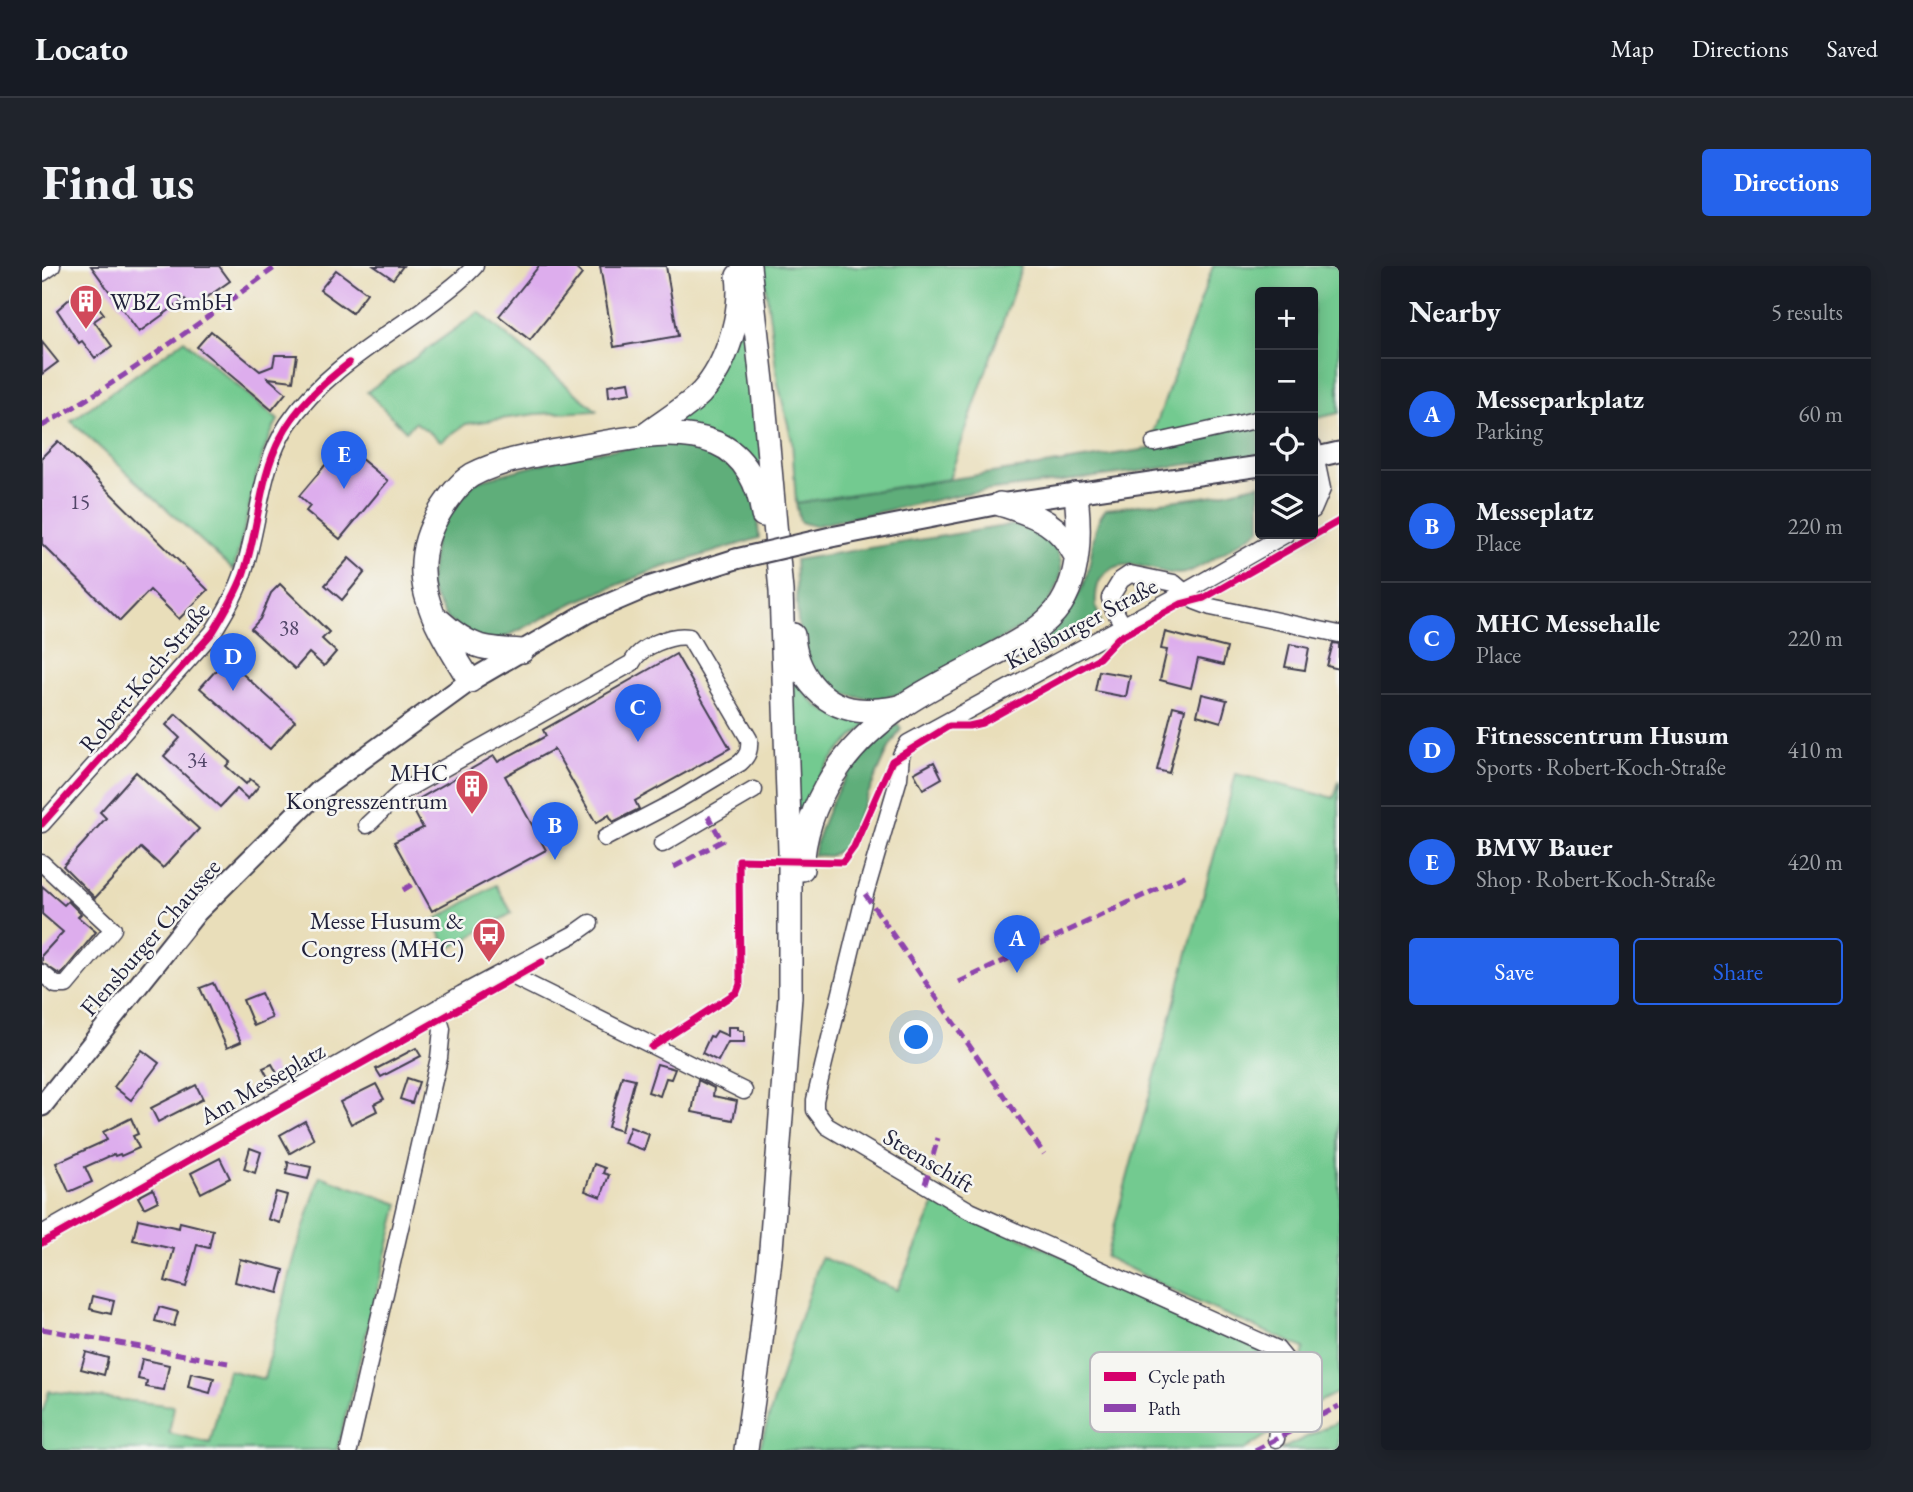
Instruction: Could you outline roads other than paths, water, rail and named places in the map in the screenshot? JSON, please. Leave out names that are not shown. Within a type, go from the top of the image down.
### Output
[{"type":"highway","points":[[644,436],[701,393],[722,360],[733,331],[741,294],[737,266]]},
{"type":"highway","points":[[746,1450],[771,1249],[784,1108],[790,997],[790,851],[780,568],[749,266]]},
{"type":"highway","points":[[470,681],[445,640],[423,589],[422,562],[430,527],[450,495],[472,476],[517,459],[644,436],[689,437],[716,443],[742,460],[761,495],[770,574],[781,591]]},
{"type":"highway","points":[[790,997],[797,977],[803,853],[811,818],[831,777],[852,747],[901,706],[1029,635],[1061,604],[1072,579],[1076,556],[1079,519],[1076,494]]},
{"type":"highway","points":[[1000,504],[1046,520],[1069,542],[1076,556]]},
{"type":"highway","points":[[780,568],[788,579],[793,646],[811,684],[842,706],[856,710],[881,710],[901,706]]},
{"type":"highway","points":[[435,617],[473,645],[494,650],[522,651]]},
{"type":"main road","points":[[1318,454],[1339,452]]},
{"type":"main road","name":"Flensburger Chaussee","points":[[42,1106],[197,912],[320,789],[470,681],[587,614],[648,587],[736,559],[831,537],[1000,504],[1255,467]]},
{"type":"street","points":[[42,273],[52,266]]},
{"type":"street","name":"Robert-Koch-Straße","points":[[42,824],[213,632],[232,602],[243,574],[269,463],[281,436],[295,415],[331,377],[456,285],[475,266]]},
{"type":"street","points":[[1154,443],[1255,420]]},
{"type":"street","points":[[1318,472],[1322,489],[1318,498]]},
{"type":"street","name":"Kielsburger Straße","points":[[901,755],[908,743],[1277,539]]},
{"type":"street","points":[[1123,625],[1110,597],[1121,580],[1130,574],[1174,583],[1183,593],[1210,607],[1339,634]]},
{"type":"street","points":[[367,825],[403,790],[632,663],[636,655],[680,635],[689,637],[749,739],[750,749],[740,763],[606,838]]},
{"type":"street","name":"Steenschift","points":[[901,755],[899,778],[865,894],[815,1100],[820,1119],[827,1126],[970,1211],[1279,1352]]},
{"type":"street","points":[[662,844],[754,790]]},
{"type":"street","points":[[678,800],[693,824]]},
{"type":"street","points":[[42,863],[113,929],[66,985],[56,985],[42,973]]},
{"type":"street","name":"Am Messeplatz","points":[[42,1234],[590,923]]},
{"type":"street","points":[[504,972],[744,1091]]},
{"type":"street","points":[[349,1450],[439,1058],[442,1029],[436,1010]]},
{"type":"street","name":"Steenschift","points":[[1276,1439],[1277,1432]]},
{"type":"place","name":"WBZ GmbH","points":[[86,331]]},
{"type":"place","name":"BMW Bauer","points":[[344,489]]},
{"type":"place","name":"Fitnesscentrum Husum","points":[[233,691]]},
{"type":"place","name":"MHC Messehalle","points":[[638,742]]},
{"type":"place","name":"MHC Kongresszentrum","points":[[472,816]]},
{"type":"place","name":"Messeplatz","points":[[555,860]]},
{"type":"place","name":"Messe Husum & Congress (MHC)","points":[[489,964]]},
{"type":"place","name":"Messeparkplatz","points":[[1017,973]]}]
